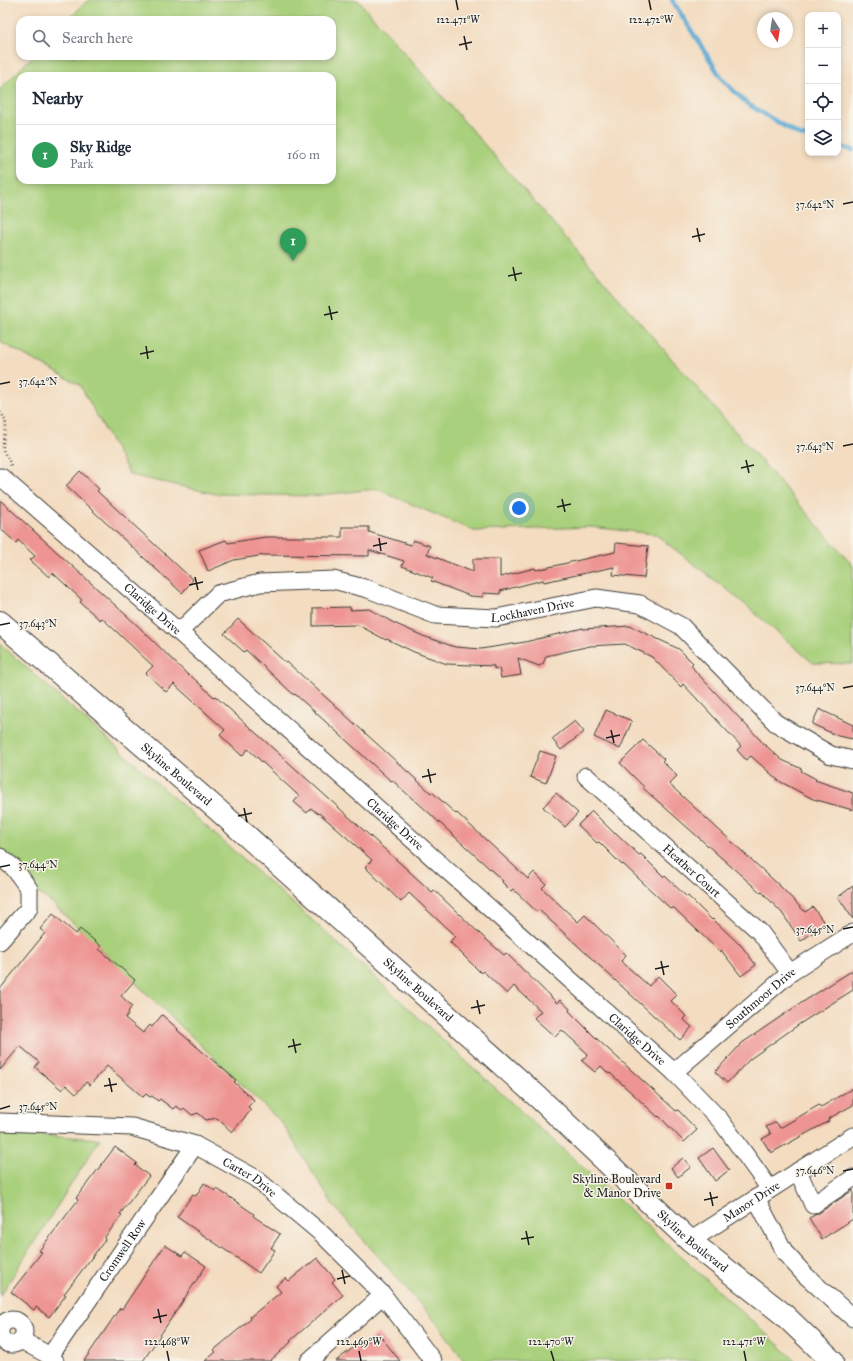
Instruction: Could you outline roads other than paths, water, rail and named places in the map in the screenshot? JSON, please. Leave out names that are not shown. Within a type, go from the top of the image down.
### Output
[{"type":"main road","name":"Skyline Boulevard","points":[[0,622],[219,811],[539,1098],[690,1241],[783,1314],[835,1360]]},
{"type":"street","name":"Claridge Drive","points":[[5,480],[179,632],[674,1072],[721,1121],[763,1194],[785,1253],[805,1275],[853,1318]]},
{"type":"street","name":"Lockhaven Drive","points":[[179,632],[218,594],[260,583],[333,580],[368,589],[435,614],[458,616],[496,618],[596,598],[640,604],[681,626],[776,723],[831,755],[853,760]]},
{"type":"street","name":"Heather Court","points":[[586,776],[760,932],[790,973]]},
{"type":"street","points":[[0,857],[14,868],[29,889],[29,908],[0,941]]},
{"type":"street","name":"Southmoor Drive","points":[[674,1072],[790,973],[853,933]]},
{"type":"street","name":"Carter Drive","points":[[0,1122],[132,1127],[195,1145],[255,1178],[322,1234],[383,1296],[433,1361]]},
{"type":"street","name":"Manor Drive","points":[[690,1241],[853,1136]]},
{"type":"street","name":"Cromwell Row","points":[[52,1359],[195,1145]]},
{"type":"street","points":[[798,1171],[813,1205],[853,1178]]},
{"type":"street","points":[[309,1361],[383,1296]]},
{"type":"street","points":[[21,1340],[52,1359]]},
{"type":"waterway","points":[[672,0],[722,79],[746,103],[799,135],[805,136]]},
{"type":"waterway","points":[[841,147],[853,150]]},
{"type":"place","name":"Sky Ridge","points":[[293,261]]},
{"type":"place","name":"Skyline Boulevard & Manor Drive","points":[[669,1186]]}]
